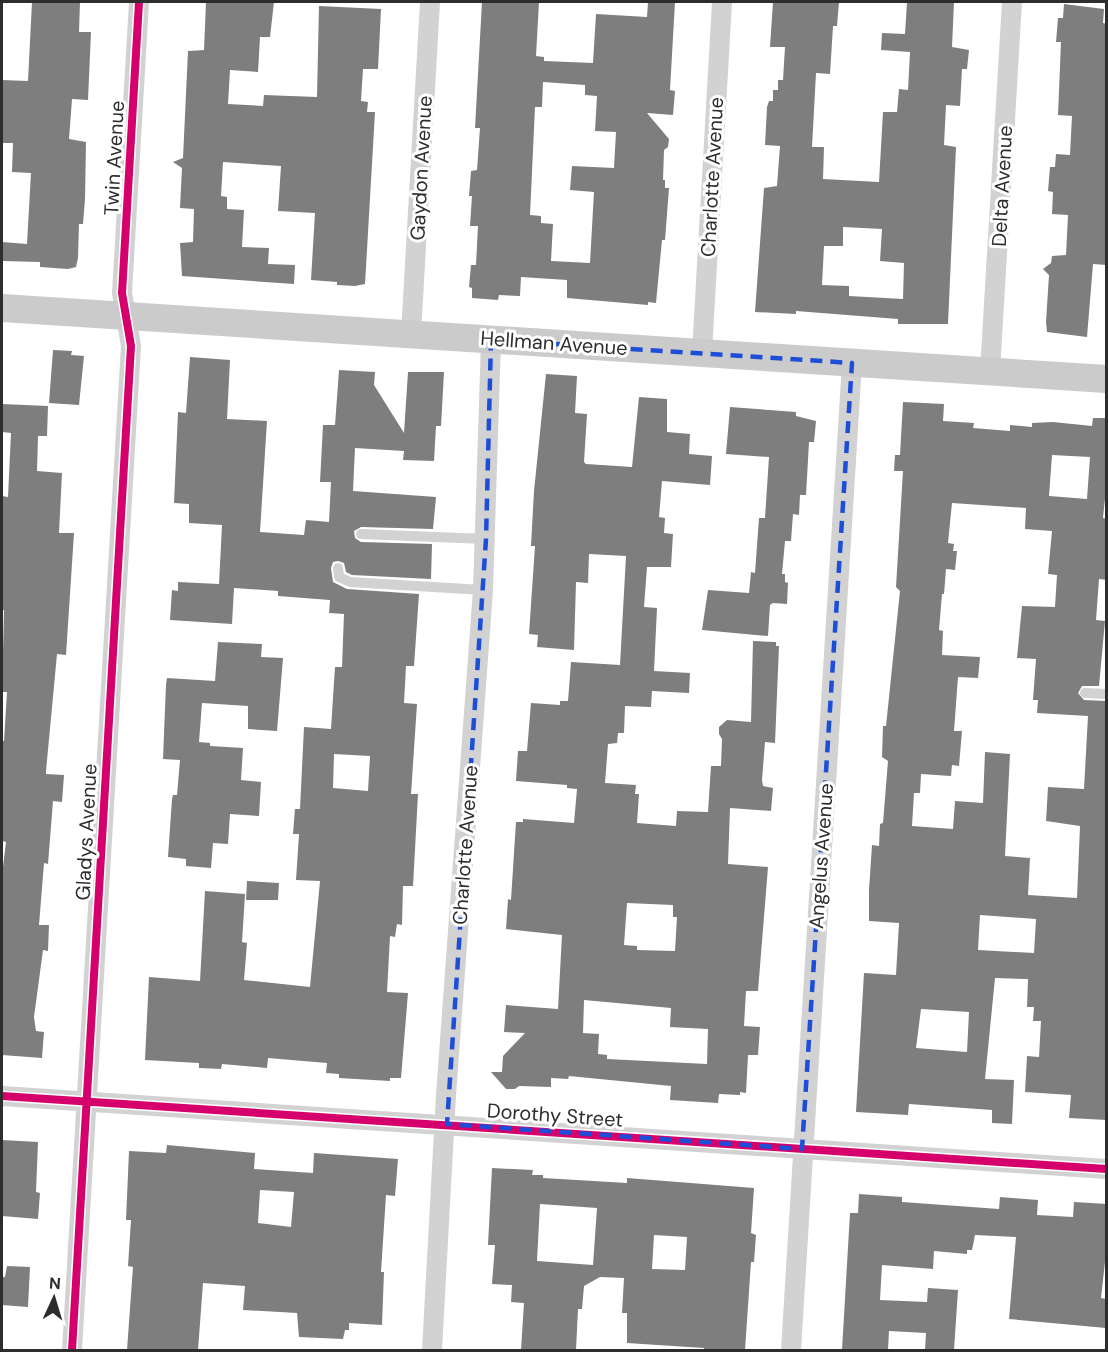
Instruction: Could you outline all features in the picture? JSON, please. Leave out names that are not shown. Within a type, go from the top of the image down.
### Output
[{"type":"street","name":"Twin Avenue","points":[[127,316],[122,293],[139,2]]},
{"type":"street","name":"Gaydon Avenue","points":[[411,333],[430,2]]},
{"type":"street","name":"Charlotte Avenue","points":[[702,352],[722,2]]},
{"type":"street","name":"Delta Avenue","points":[[990,371],[1012,2]]},
{"type":"street","name":"Hellman Avenue","points":[[2,308],[1107,380]]},
{"type":"street","name":"Gladys Avenue","points":[[72,1350],[131,346],[127,316]]},
{"type":"street","name":"Charlotte Avenue","points":[[432,1350],[447,1124],[446,1095],[486,539],[491,339]]},
{"type":"street","name":"Angelus Avenue","points":[[791,1350],[852,363]]},
{"type":"street","name":"Dorothy Street","points":[[2,1096],[1107,1168]]},
{"type":"lane","points":[[362,534],[486,539]]},
{"type":"lane","points":[[338,568],[339,577],[350,582],[483,590]]},
{"type":"lane","points":[[1085,693],[1107,694]]},
{"type":"highlighted area","points":[[491,340],[852,363],[802,1149],[447,1124],[486,539]]},
{"type":"building","points":[[32,2],[80,2],[79,32],[91,32],[88,100],[72,99],[69,139],[86,142],[85,199],[83,224],[79,224],[76,267],[68,269],[40,267],[40,262],[2,261],[2,242],[27,244],[31,173],[12,172],[13,143],[2,143],[2,80],[28,81]]},
{"type":"building","points":[[206,2],[274,2],[270,37],[260,37],[258,72],[230,70],[228,104],[263,106],[264,95],[317,97],[319,6],[381,9],[378,69],[363,69],[361,101],[368,102],[367,112],[375,112],[365,284],[337,285],[337,282],[311,280],[315,213],[278,211],[281,166],[223,162],[221,196],[227,197],[227,209],[244,210],[242,247],[269,248],[268,264],[295,265],[294,284],[182,276],[180,243],[193,242],[194,209],[180,208],[182,168],[173,162],[183,158],[188,51],[204,50]]},
{"type":"building","points":[[482,2],[539,2],[536,56],[544,57],[544,61],[593,63],[596,14],[647,17],[648,2],[675,2],[670,90],[675,91],[673,115],[647,113],[669,139],[668,147],[664,150],[663,180],[665,180],[665,188],[669,188],[665,240],[662,240],[656,303],[648,302],[648,305],[567,298],[567,280],[521,277],[520,296],[499,295],[498,300],[472,298],[472,288],[469,287],[471,265],[476,265],[478,226],[470,226],[472,196],[469,196],[471,171],[477,170],[480,128],[475,128]],"holes":[[[543,82],[585,85],[585,95],[597,96],[595,131],[616,132],[614,168],[572,166],[570,190],[594,192],[590,263],[551,261],[553,224],[541,223],[541,216],[530,215],[535,107],[542,107]]]},
{"type":"building","points":[[773,2],[839,2],[837,26],[833,26],[830,74],[816,73],[812,147],[824,147],[823,179],[879,182],[883,112],[897,112],[899,89],[908,90],[910,52],[881,50],[882,33],[905,34],[907,2],[954,2],[952,47],[969,50],[967,69],[962,69],[960,106],[946,105],[944,145],[956,147],[948,324],[898,324],[898,319],[796,311],[796,314],[755,312],[764,188],[777,186],[780,146],[765,145],[767,107],[769,101],[773,101],[773,90],[778,90],[778,80],[783,80],[785,47],[770,47]],"holes":[[[843,227],[882,229],[880,261],[904,263],[903,299],[849,296],[849,286],[822,285],[824,246],[843,246]]]},
{"type":"building","points":[[1064,4],[1104,9],[1103,23],[1107,24],[1107,265],[1093,264],[1087,337],[1047,332],[1046,322],[1049,275],[1043,269],[1051,263],[1052,256],[1066,255],[1068,215],[1052,214],[1053,192],[1048,191],[1050,167],[1055,167],[1056,154],[1070,155],[1072,116],[1058,115],[1061,42],[1056,42],[1058,18],[1063,18]]},
{"type":"building","points":[[53,350],[72,351],[71,355],[84,356],[79,405],[49,403]]},
{"type":"building","points":[[190,357],[230,360],[227,419],[267,421],[260,532],[304,535],[306,520],[329,522],[331,482],[320,482],[323,425],[335,425],[339,370],[375,372],[374,385],[404,433],[408,372],[444,372],[441,426],[436,426],[434,461],[403,460],[404,451],[355,448],[353,491],[436,497],[433,529],[361,527],[354,531],[355,538],[361,542],[432,544],[431,579],[352,575],[346,572],[344,563],[338,561],[333,562],[331,568],[333,582],[347,589],[419,594],[414,666],[406,666],[404,703],[417,704],[411,794],[418,794],[413,886],[403,886],[402,925],[397,924],[395,937],[390,936],[387,992],[408,993],[401,1078],[390,1078],[390,1081],[339,1078],[339,1074],[326,1073],[327,1063],[268,1058],[267,1068],[222,1064],[221,1069],[199,1068],[199,1063],[145,1060],[149,977],[200,981],[205,891],[245,894],[242,942],[247,943],[244,980],[310,987],[320,881],[296,880],[299,834],[293,834],[295,809],[300,809],[304,727],[331,729],[335,667],[342,667],[344,614],[329,613],[330,600],[278,596],[278,591],[234,588],[232,624],[170,620],[172,590],[178,591],[178,582],[219,584],[222,525],[189,523],[189,504],[174,503],[178,412],[186,413]],"holes":[[[334,754],[370,756],[368,791],[333,788]]]},
{"type":"building","points":[[546,374],[577,376],[575,413],[587,414],[584,462],[586,464],[632,467],[639,397],[667,399],[667,432],[690,434],[689,454],[712,456],[710,485],[662,481],[659,517],[665,518],[664,533],[673,534],[671,567],[647,567],[644,607],[657,608],[654,671],[690,673],[689,693],[652,691],[651,707],[625,706],[624,733],[618,733],[617,743],[608,744],[605,783],[636,785],[635,794],[639,794],[637,823],[676,826],[677,811],[708,812],[711,766],[721,766],[722,739],[719,727],[727,720],[751,722],[753,641],[776,642],[776,646],[779,646],[775,743],[765,742],[762,780],[763,786],[773,788],[771,811],[730,808],[728,864],[768,867],[758,991],[746,991],[744,1026],[760,1027],[758,1055],[748,1055],[746,1093],[719,1094],[718,1103],[670,1100],[671,1086],[569,1076],[568,1079],[551,1078],[551,1087],[519,1086],[515,1089],[506,1089],[491,1072],[502,1072],[503,1056],[525,1033],[504,1032],[506,1005],[558,1009],[562,935],[506,929],[508,899],[511,900],[516,822],[523,822],[523,819],[574,823],[577,789],[567,788],[567,785],[516,781],[518,751],[527,751],[531,703],[560,705],[560,701],[568,701],[571,662],[620,665],[626,556],[589,554],[588,583],[576,582],[574,650],[537,647],[538,635],[529,634],[535,546],[531,546]],"holes":[[[627,903],[673,905],[673,917],[677,917],[675,951],[637,950],[637,946],[624,945]],[[584,1000],[671,1008],[670,1027],[708,1029],[707,1064],[607,1059],[607,1055],[598,1054],[599,1034],[583,1033]]]},
{"type":"building","points":[[903,402],[944,404],[943,421],[974,423],[973,428],[1010,431],[1010,425],[1032,427],[1032,423],[1053,422],[1092,426],[1093,418],[1107,418],[1107,480],[1103,518],[1107,519],[1107,580],[1099,579],[1096,620],[1105,621],[1099,686],[1082,686],[1078,693],[1084,700],[1107,701],[1107,1120],[1069,1118],[1071,1095],[1025,1092],[1027,1056],[1039,1057],[1041,1021],[1033,1021],[1034,1007],[1027,1007],[1028,979],[995,978],[985,1079],[1014,1080],[1012,1124],[992,1123],[992,1110],[909,1104],[908,1115],[856,1112],[864,973],[896,975],[899,923],[869,921],[869,890],[872,845],[879,846],[880,824],[883,823],[888,761],[882,757],[883,726],[886,726],[900,591],[896,587],[903,471],[894,471],[895,455],[900,455]],"holes":[[[1052,455],[1090,457],[1087,499],[1049,496]],[[952,503],[1026,508],[1025,529],[1052,531],[1048,574],[1057,575],[1055,607],[1022,606],[1017,658],[1036,659],[1033,700],[1038,700],[1037,713],[1088,716],[1084,789],[1048,787],[1046,821],[1080,826],[1077,898],[1028,895],[1030,858],[1005,856],[1010,754],[985,752],[983,803],[955,801],[953,829],[912,826],[914,793],[920,793],[921,774],[951,776],[952,765],[959,766],[962,731],[954,731],[958,677],[978,678],[980,657],[942,655],[943,631],[939,630],[942,594],[944,594],[946,569],[955,570],[957,551],[953,551],[954,544],[948,543]],[[980,915],[1036,919],[1034,953],[978,950]],[[921,1009],[969,1012],[967,1052],[916,1048]]]},
{"type":"building","points":[[2,404],[48,406],[47,436],[38,436],[37,471],[62,473],[59,533],[74,533],[66,655],[57,654],[46,771],[46,774],[64,775],[62,802],[53,801],[48,864],[44,863],[39,925],[49,925],[48,951],[43,950],[34,1017],[36,1031],[44,1032],[42,1058],[2,1055],[2,875],[6,842],[2,841],[2,741],[4,741],[7,692],[2,692],[4,610],[2,610],[2,496],[8,497],[11,433],[2,432]]},
{"type":"building","points":[[730,407],[796,412],[796,416],[816,421],[814,442],[809,442],[806,495],[800,495],[799,515],[793,514],[791,541],[785,541],[782,574],[785,574],[785,582],[788,583],[787,604],[773,603],[770,605],[768,636],[702,630],[708,590],[749,593],[751,572],[755,573],[759,518],[765,518],[769,457],[726,454]]},
{"type":"building","points":[[218,642],[262,644],[261,657],[283,658],[277,731],[248,729],[248,706],[202,703],[199,742],[210,743],[210,746],[243,748],[241,780],[261,782],[259,816],[230,814],[228,844],[213,843],[211,868],[186,866],[186,859],[168,857],[172,799],[173,795],[177,795],[180,760],[163,759],[166,684],[167,678],[215,681]]},
{"type":"building","points":[[247,881],[279,883],[278,900],[246,900]]},
{"type":"building","points":[[2,1140],[38,1142],[36,1192],[40,1193],[38,1219],[2,1216]]},
{"type":"building","points":[[167,1145],[255,1153],[254,1169],[313,1173],[314,1153],[398,1159],[395,1196],[386,1195],[381,1272],[384,1272],[382,1325],[349,1323],[349,1330],[345,1330],[343,1339],[299,1337],[297,1313],[243,1310],[245,1286],[203,1283],[198,1350],[127,1350],[133,1267],[128,1266],[131,1220],[126,1220],[129,1151],[166,1153]],"holes":[[[260,1190],[294,1192],[291,1227],[258,1223]]]},
{"type":"building","points":[[492,1168],[533,1170],[532,1175],[543,1175],[543,1178],[627,1183],[627,1178],[754,1188],[751,1233],[756,1235],[754,1262],[751,1262],[745,1350],[704,1350],[704,1348],[627,1343],[627,1313],[622,1313],[624,1278],[600,1277],[584,1286],[582,1309],[578,1309],[576,1350],[521,1350],[524,1303],[511,1302],[512,1285],[492,1284],[495,1245],[488,1245]],"holes":[[[540,1204],[597,1208],[593,1265],[537,1261]],[[654,1235],[687,1237],[685,1270],[652,1269]]]},
{"type":"building","points":[[859,1194],[902,1197],[902,1202],[999,1209],[1000,1197],[1038,1200],[1037,1215],[1073,1217],[1074,1202],[1107,1204],[1107,1244],[1101,1298],[1107,1299],[1106,1328],[1009,1319],[1016,1237],[975,1235],[972,1250],[967,1250],[967,1254],[934,1251],[933,1269],[882,1265],[880,1300],[927,1302],[928,1288],[958,1290],[954,1350],[925,1350],[926,1333],[889,1331],[888,1350],[842,1350],[850,1213],[858,1213]]},
{"type":"building","points":[[7,1266],[30,1267],[28,1307],[2,1305],[2,1277],[5,1277]]},
{"type":"cycle path","points":[[72,1350],[131,346],[122,293],[139,2]]},
{"type":"cycle path","points":[[2,1096],[1106,1169]]}]
